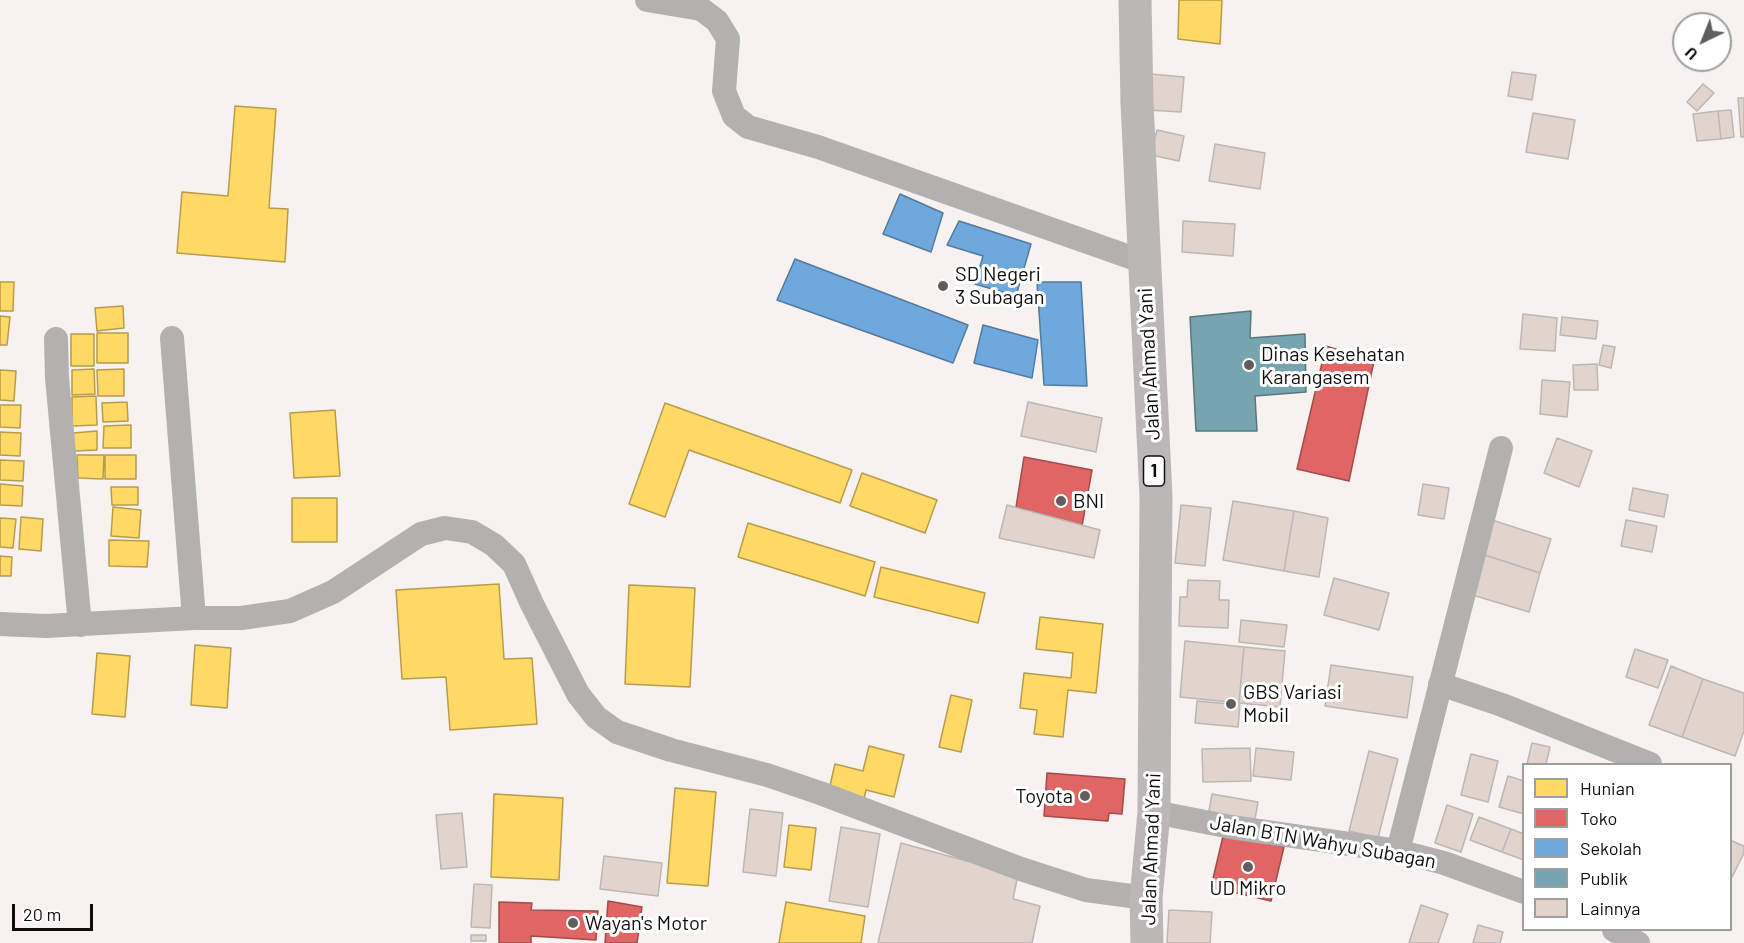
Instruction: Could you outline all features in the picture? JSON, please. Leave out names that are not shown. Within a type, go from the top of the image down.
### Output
[{"type":"highway","name":"Jalan Ahmad Yani","points":[[1135,0],[1144,261],[1156,496],[1154,812],[1146,898],[1148,943]]},
{"type":"street","points":[[647,0],[701,9],[717,21],[728,39],[724,91],[734,116],[748,128],[818,147],[1144,261]]},
{"type":"street","points":[[172,338],[194,618]]},
{"type":"street","points":[[56,339],[57,378],[80,625]]},
{"type":"street","points":[[1398,851],[1501,448]]},
{"type":"street","points":[[0,624],[46,626],[194,618],[241,618],[290,611],[333,592],[421,534],[445,528],[472,532],[494,545],[514,564],[578,694],[596,717],[617,732],[670,750],[799,785],[939,836],[1021,869],[1086,890],[1146,898]]},
{"type":"street","points":[[1440,684],[1502,705],[1645,763]]},
{"type":"street","name":"Jalan BTN Wahyu Subagan","points":[[1154,812],[1232,827],[1398,851],[1444,863],[1522,891]]},
{"type":"street","points":[[1616,931],[1638,943]]},
{"type":"building: Hunian","points":[[1179,0],[1222,0],[1220,44],[1178,39]]},
{"type":"building: Hunian","points":[[235,106],[276,109],[269,208],[288,209],[285,262],[177,253],[182,192],[228,196]]},
{"type":"building: Hunian","points":[[0,282],[14,282],[13,311],[0,311]]},
{"type":"building: Hunian","points":[[123,306],[124,328],[97,331],[95,308]]},
{"type":"building: Hunian","points":[[0,316],[10,317],[7,345],[0,345]]},
{"type":"building: Hunian","points":[[97,333],[128,333],[128,363],[97,363]]},
{"type":"building: Hunian","points":[[71,334],[94,334],[94,366],[71,366]]},
{"type":"building: Hunian","points":[[94,369],[95,394],[72,395],[72,370]]},
{"type":"building: Hunian","points":[[124,369],[124,396],[98,396],[97,370]]},
{"type":"building: Hunian","points":[[0,370],[16,371],[14,401],[0,400]]},
{"type":"building: Hunian","points":[[96,396],[97,425],[72,426],[72,397]]},
{"type":"building: Hunian","points":[[127,402],[128,421],[103,422],[102,403]]},
{"type":"building: Hunian","points":[[665,403],[852,470],[840,503],[689,450],[665,517],[629,504]]},
{"type":"building: Hunian","points":[[0,405],[21,405],[20,428],[0,427]]},
{"type":"building: Hunian","points":[[335,410],[340,476],[294,478],[290,413]]},
{"type":"building: Hunian","points":[[131,425],[131,448],[103,448],[104,426]]},
{"type":"building: Hunian","points":[[97,431],[97,450],[74,451],[73,433]]},
{"type":"building: Hunian","points":[[0,432],[21,433],[20,456],[0,455]]},
{"type":"building: Hunian","points":[[77,455],[104,455],[103,479],[78,478]]},
{"type":"building: Hunian","points":[[105,455],[136,455],[136,479],[105,479]]},
{"type":"building: Hunian","points":[[0,460],[24,461],[23,481],[0,480]]},
{"type":"building: Hunian","points":[[862,473],[937,500],[925,533],[850,506]]},
{"type":"building: Hunian","points":[[0,484],[23,486],[22,506],[0,505]]},
{"type":"building: Hunian","points":[[111,487],[138,487],[138,505],[112,505]]},
{"type":"building: Hunian","points":[[292,498],[337,498],[337,542],[292,542]]},
{"type":"building: Hunian","points":[[113,507],[141,510],[139,538],[111,536]]},
{"type":"building: Hunian","points":[[21,517],[43,519],[41,551],[19,549]]},
{"type":"building: Hunian","points":[[0,518],[16,519],[13,548],[0,547]]},
{"type":"building: Hunian","points":[[748,523],[875,562],[865,596],[738,557]]},
{"type":"building: Hunian","points":[[109,540],[149,541],[147,567],[109,566]]},
{"type":"building: Hunian","points":[[0,556],[12,557],[11,576],[0,576]]},
{"type":"building: Hunian","points":[[881,567],[985,593],[978,623],[874,597]]},
{"type":"building: Hunian","points":[[499,584],[504,659],[532,658],[537,724],[450,730],[446,677],[402,679],[396,590]]},
{"type":"building: Hunian","points":[[629,585],[695,588],[690,687],[625,684]]},
{"type":"building: Hunian","points":[[1040,617],[1103,624],[1096,693],[1068,690],[1063,737],[1034,734],[1037,710],[1020,708],[1024,673],[1071,678],[1073,653],[1036,649]]},
{"type":"building: Hunian","points":[[195,645],[231,648],[227,708],[191,705]]},
{"type":"building: Hunian","points":[[97,653],[130,656],[125,717],[92,714]]},
{"type":"building: Hunian","points":[[951,695],[972,700],[961,752],[939,747]]},
{"type":"building: Hunian","points":[[869,746],[904,755],[894,797],[866,790],[863,803],[828,794],[835,764],[863,771]]},
{"type":"building: Hunian","points":[[675,788],[716,792],[708,886],[667,883]]},
{"type":"building: Hunian","points":[[494,794],[563,798],[559,880],[491,877]]},
{"type":"building: Hunian","points":[[789,825],[816,828],[811,870],[784,867]]},
{"type":"building: Hunian","points":[[786,902],[865,916],[861,943],[779,943]]},
{"type":"building: Toko","points":[[1326,346],[1374,361],[1349,481],[1297,469]]},
{"type":"building: Toko","points":[[1024,457],[1092,470],[1082,526],[1016,507]]},
{"type":"building: Toko","name":"Toyota","points":[[1047,773],[1125,779],[1122,814],[1109,813],[1108,821],[1044,816]]},
{"type":"building: Toko","name":"UD Mikro","points":[[1224,832],[1284,847],[1271,901],[1211,887]]},
{"type":"building: Toko","points":[[608,901],[642,907],[637,943],[605,943]]},
{"type":"building: Toko","points":[[499,902],[532,903],[531,910],[598,911],[596,940],[531,936],[531,943],[499,943]]},
{"type":"building: Sekolah","points":[[900,194],[943,213],[931,252],[883,234]]},
{"type":"building: Sekolah","points":[[959,221],[1031,244],[1016,296],[975,284],[983,256],[947,245]]},
{"type":"building: Sekolah","points":[[795,259],[968,325],[953,363],[777,300]]},
{"type":"building: Sekolah","points":[[1037,282],[1081,282],[1087,386],[1044,385]]},
{"type":"building: Sekolah","points":[[983,325],[1038,340],[1032,378],[974,363]]},
{"type":"building: Publik","name":"Dinas Kesehatan Karangasem","points":[[1251,311],[1250,338],[1305,334],[1306,392],[1255,396],[1257,431],[1196,431],[1190,317]]},
{"type":"building: Lainnya","points":[[1512,72],[1536,75],[1532,100],[1508,96]]},
{"type":"building: Lainnya","points":[[1151,74],[1184,77],[1181,112],[1148,110]]},
{"type":"building: Lainnya","points":[[1703,84],[1714,93],[1697,111],[1687,102]]},
{"type":"building: Lainnya","points":[[1738,98],[1744,98],[1744,137],[1741,137]]},
{"type":"building: Lainnya","points":[[1731,110],[1734,137],[1721,139],[1718,111]]},
{"type":"building: Lainnya","points":[[1718,111],[1721,139],[1697,141],[1693,114]]},
{"type":"building: Lainnya","points":[[1533,113],[1575,120],[1568,159],[1526,152]]},
{"type":"building: Lainnya","points":[[1157,130],[1184,136],[1179,161],[1151,155]]},
{"type":"building: Lainnya","points":[[1215,144],[1265,153],[1260,189],[1209,181]]},
{"type":"building: Lainnya","points":[[1183,221],[1235,224],[1233,256],[1182,252]]},
{"type":"building: Lainnya","points":[[1523,314],[1557,318],[1555,351],[1520,349]]},
{"type":"building: Lainnya","points":[[1562,317],[1598,321],[1596,339],[1560,335]]},
{"type":"building: Lainnya","points":[[1603,345],[1615,347],[1611,368],[1599,365]]},
{"type":"building: Lainnya","points":[[1597,364],[1598,390],[1574,390],[1573,365]]},
{"type":"building: Lainnya","points":[[1542,380],[1570,382],[1567,417],[1540,414]]},
{"type":"building: Lainnya","points":[[1028,402],[1102,418],[1096,452],[1021,436]]},
{"type":"building: Lainnya","points":[[1557,438],[1592,451],[1579,487],[1544,473]]},
{"type":"building: Lainnya","points":[[1423,484],[1449,488],[1444,519],[1418,515]]},
{"type":"building: Lainnya","points":[[1633,488],[1668,495],[1664,517],[1629,510]]},
{"type":"building: Lainnya","points":[[1233,501],[1294,511],[1284,571],[1223,560]]},
{"type":"building: Lainnya","points":[[1007,505],[1100,530],[1094,558],[999,538]]},
{"type":"building: Lainnya","points":[[1181,505],[1211,508],[1205,566],[1175,563]]},
{"type":"building: Lainnya","points":[[1294,511],[1328,518],[1319,577],[1284,571]]},
{"type":"building: Lainnya","points":[[1492,520],[1551,539],[1540,573],[1482,554]]},
{"type":"building: Lainnya","points":[[1626,520],[1657,526],[1652,552],[1621,546]]},
{"type":"building: Lainnya","points":[[1482,554],[1540,573],[1529,612],[1469,594]]},
{"type":"building: Lainnya","points":[[1334,578],[1389,593],[1379,630],[1324,615]]},
{"type":"building: Lainnya","points":[[1188,580],[1220,581],[1219,600],[1229,600],[1228,628],[1179,626],[1180,597],[1187,597]]},
{"type":"building: Lainnya","points":[[1241,620],[1287,625],[1284,647],[1239,642]]},
{"type":"building: Lainnya","points":[[1185,641],[1244,647],[1239,703],[1180,697]]},
{"type":"building: Lainnya","points":[[1244,647],[1285,651],[1280,707],[1239,703]]},
{"type":"building: Lainnya","points":[[1635,649],[1668,660],[1658,688],[1626,677]]},
{"type":"building: Lainnya","points":[[1331,665],[1413,677],[1407,718],[1325,706]]},
{"type":"building: Lainnya","points":[[1671,666],[1703,679],[1682,737],[1649,725]]},
{"type":"building: Lainnya","points":[[1703,679],[1744,693],[1744,731],[1735,756],[1682,737]]},
{"type":"building: Lainnya","points":[[1197,701],[1240,705],[1238,727],[1195,723]]},
{"type":"building: Lainnya","points":[[1532,743],[1550,747],[1546,763],[1527,763]]},
{"type":"building: Lainnya","points":[[1250,748],[1251,781],[1203,782],[1202,749]]},
{"type":"building: Lainnya","points":[[1256,748],[1294,752],[1291,780],[1253,776]]},
{"type":"building: Lainnya","points":[[1369,751],[1398,759],[1378,838],[1349,831]]},
{"type":"building: Lainnya","points":[[1471,754],[1498,761],[1488,802],[1461,795]]},
{"type":"building: Lainnya","points":[[1508,776],[1522,780],[1522,813],[1499,807]]},
{"type":"building: Lainnya","points":[[1212,794],[1258,802],[1254,825],[1208,817]]},
{"type":"building: Lainnya","points":[[1447,805],[1473,814],[1461,852],[1435,843]]},
{"type":"building: Lainnya","points":[[750,809],[783,813],[776,876],[743,872]]},
{"type":"building: Lainnya","points":[[462,813],[467,867],[441,869],[436,815]]},
{"type":"building: Lainnya","points":[[1479,817],[1511,829],[1502,852],[1470,840]]},
{"type":"building: Lainnya","points":[[841,827],[880,834],[868,907],[829,901]]},
{"type":"building: Lainnya","points":[[1511,829],[1522,833],[1522,859],[1502,852]]},
{"type":"building: Lainnya","points":[[1732,841],[1744,846],[1744,853],[1732,877]]},
{"type":"building: Lainnya","points":[[901,843],[1018,875],[1013,899],[1040,906],[1032,943],[878,943]]},
{"type":"building: Lainnya","points":[[604,856],[662,863],[658,896],[600,889]]},
{"type":"building: Lainnya","points":[[474,884],[492,885],[490,928],[471,927]]},
{"type":"building: Lainnya","points":[[1421,905],[1448,914],[1438,943],[1409,943]]},
{"type":"building: Lainnya","points":[[1169,910],[1212,912],[1210,943],[1167,943]]},
{"type":"building: Lainnya","points":[[1478,925],[1503,932],[1500,943],[1473,943]]},
{"type":"building: Lainnya","points":[[471,935],[486,935],[486,941],[471,941]]},
{"type":"place","name":"SD Negeri 3 Subagan","points":[[943,286]]},
{"type":"place","name":"Dinas Kesehatan Karangasem","points":[[1249,365]]},
{"type":"place","name":"BNI","points":[[1061,501]]},
{"type":"place","name":"GBS Variasi Mobil","points":[[1231,704]]},
{"type":"place","name":"Toyota","points":[[1085,796]]},
{"type":"place","name":"UD Mikro","points":[[1248,867]]},
{"type":"place","name":"Wayan's Motor","points":[[573,923]]}]
